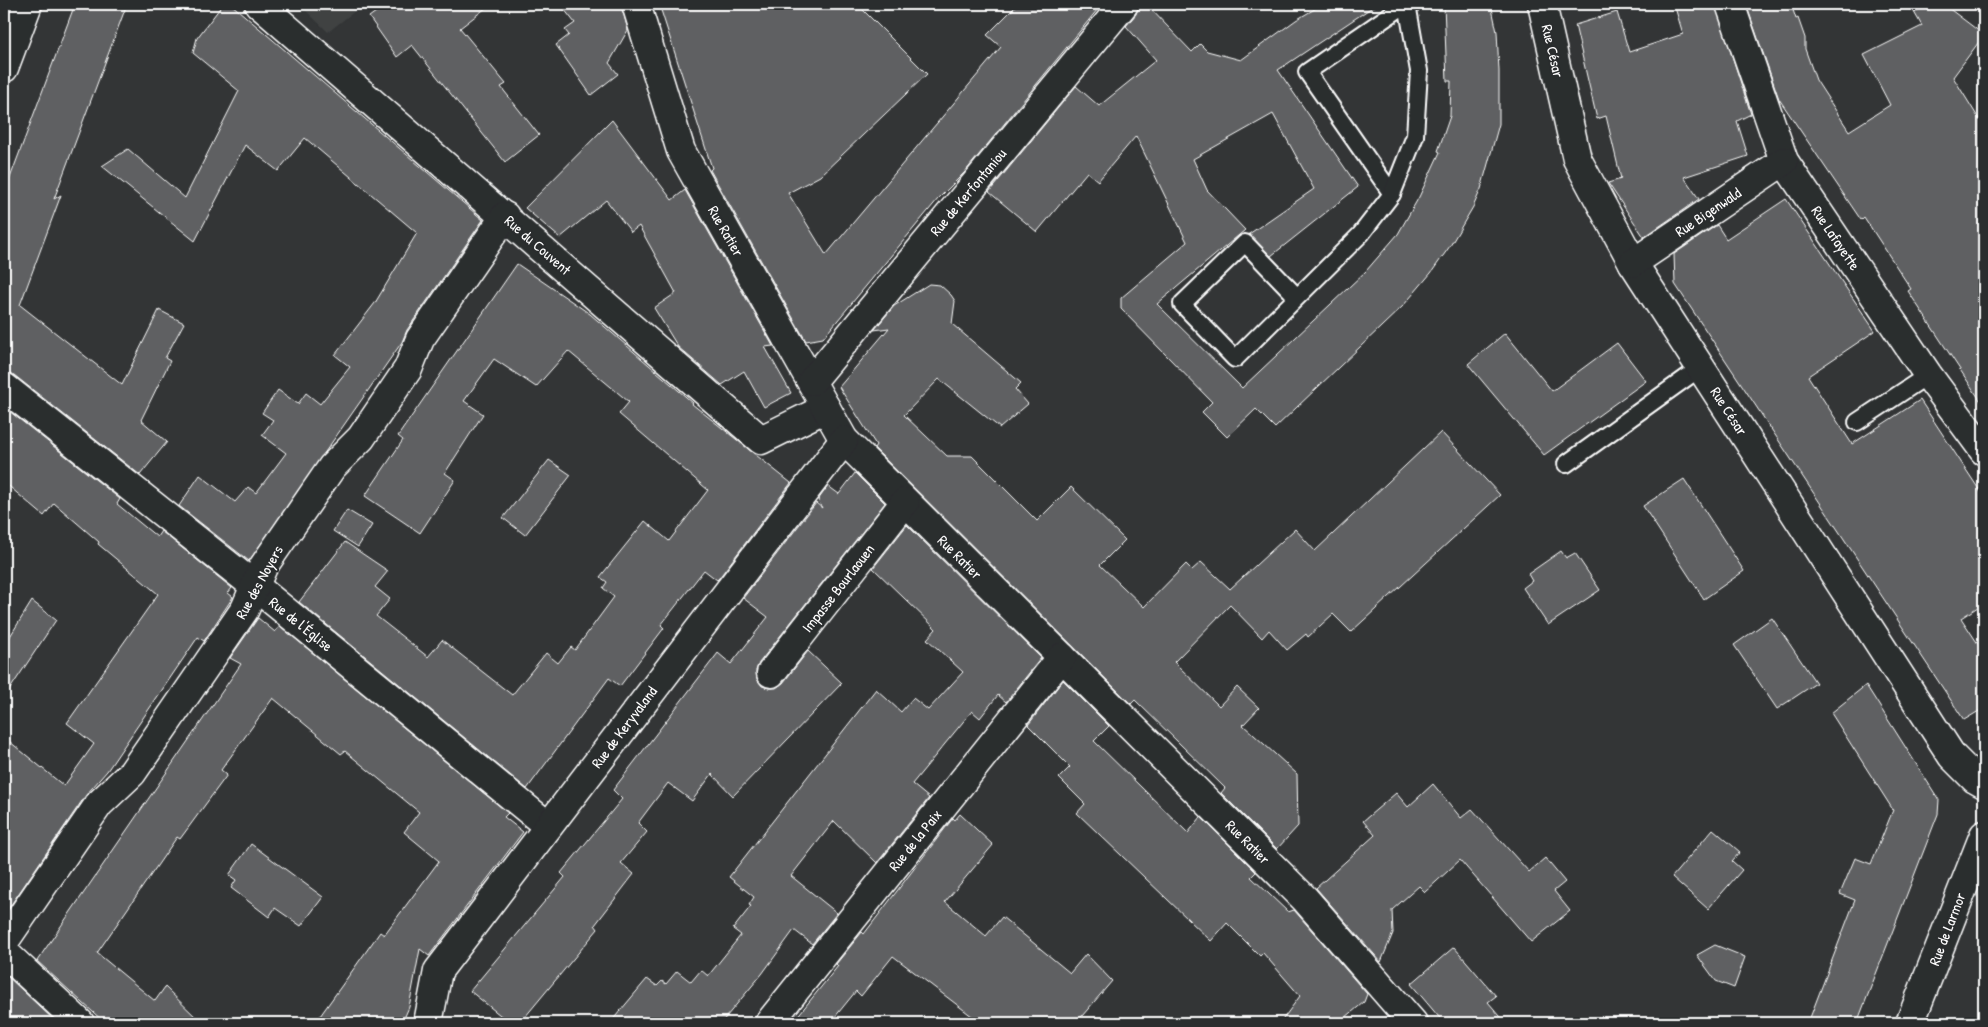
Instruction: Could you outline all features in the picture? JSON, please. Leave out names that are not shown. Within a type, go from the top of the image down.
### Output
[{"type":"street","points":[[4,68],[28,4]]},
{"type":"street","name":"Rue du Couvent","points":[[259,4],[761,440],[826,408]]},
{"type":"street","name":"Rue Ratier","points":[[636,4],[682,152],[844,440],[1305,899],[1413,1023]]},
{"type":"street","name":"Rue de Kerfontaniou","points":[[812,381],[1124,4]]},
{"type":"street","name":"Rue César","points":[[1542,4],[1577,159],[1632,263],[1952,756],[1975,779],[1984,784]]},
{"type":"street","name":"Rue Lafayette","points":[[1730,4],[1784,161],[1928,375],[1984,450]]},
{"type":"street","name":"Rue Bigenwald","points":[[1632,263],[1784,161]]},
{"type":"street","name":"Rue des Noyers","points":[[4,942],[99,804],[132,773],[245,609],[263,567],[332,467],[361,438],[408,369],[420,339],[505,216]]},
{"type":"street","name":"Rue de l'Église","points":[[4,387],[256,587],[548,826]]},
{"type":"street","name":"Rue de Keryvaland","points":[[428,1023],[438,971],[844,440]]},
{"type":"street","name":"Impasse Bourlaouen","points":[[771,673],[905,502]]},
{"type":"street","name":"Rue de la Paix","points":[[769,1023],[1062,657]]},
{"type":"street","name":"Rue de Larmor","points":[[1910,1023],[1984,835]]},
{"type":"street","points":[[4,952],[80,1023]]},
{"type":"lane","points":[[1297,297],[1245,243],[1182,304],[1235,359],[1361,234],[1392,194],[1415,136],[1419,71],[1407,4],[1307,72],[1392,194]]},
{"type":"lane","points":[[1566,464],[1700,368]]},
{"type":"lane","points":[[1857,422],[1928,375]]},
{"type":"shaded area","points":[[299,4],[364,4],[328,32]]},
{"type":"building","points":[[75,4],[127,4],[54,199],[61,195],[20,305],[122,385],[159,310],[184,323],[165,358],[170,361],[141,420],[167,442],[140,475],[14,375],[4,372],[4,194]]},
{"type":"building","points":[[223,4],[231,4],[483,220],[407,330],[402,342],[249,561],[179,506],[200,475],[235,502],[248,487],[256,493],[286,453],[262,435],[273,420],[262,413],[278,390],[298,404],[306,393],[320,404],[350,367],[335,355],[375,303],[417,233],[305,138],[278,171],[245,145],[195,241],[102,166],[128,149],[185,198],[239,91],[193,53],[197,38]]},
{"type":"building","points":[[387,4],[491,4],[460,28],[506,84],[501,87],[539,135],[505,162],[412,45],[397,57],[369,17]]},
{"type":"building","points":[[560,4],[621,4],[628,30],[609,63],[618,74],[591,95],[556,45],[569,35],[565,30],[575,23]]},
{"type":"building","points":[[659,4],[857,4],[927,74],[820,176],[788,193],[826,255],[1001,47],[987,35],[1018,4],[1102,4],[965,172],[938,199],[823,338],[806,341],[710,170],[712,168]]},
{"type":"building","points":[[1139,4],[1146,4],[1192,52],[1200,44],[1207,51],[1241,60],[1296,20],[1323,4],[1377,4],[1278,70],[1358,187],[1271,256],[1249,234],[1314,189],[1273,114],[1193,159],[1207,190],[1245,230],[1157,304],[1242,388],[1366,271],[1398,234],[1419,197],[1440,152],[1438,151],[1450,116],[1451,81],[1447,81],[1444,4],[1491,4],[1497,32],[1499,124],[1481,189],[1473,207],[1450,246],[1431,273],[1403,306],[1275,428],[1256,409],[1227,437],[1202,412],[1212,402],[1121,309],[1121,298],[1187,242],[1136,136],[1098,181],[1087,172],[1037,232],[989,192],[1076,86],[1099,106],[1156,60],[1126,26],[1136,14]]},
{"type":"building","points":[[1674,4],[1715,4],[1751,114],[1737,121],[1748,156],[1684,177],[1699,199],[1644,237],[1608,183],[1621,179],[1606,116],[1597,119],[1575,25],[1617,12],[1629,52],[1683,34]]},
{"type":"building","points":[[1746,4],[1791,4],[1805,38],[1805,49],[1816,80],[1849,131],[1890,105],[1864,55],[1922,26],[1914,12],[1930,4],[1943,4],[1984,35],[1953,77],[1984,127],[1984,406],[1908,291],[1911,289],[1864,217],[1861,220],[1779,99]]},
{"type":"building","points":[[612,120],[672,200],[685,190],[773,346],[765,347],[791,393],[764,407],[744,371],[722,385],[678,347],[654,308],[676,293],[639,226],[631,232],[606,200],[560,238],[525,208]]},
{"type":"building","points":[[1786,199],[1875,331],[1808,376],[1852,444],[1920,400],[1984,497],[1984,603],[1961,618],[1984,653],[1984,708],[1964,720],[1675,284],[1674,254],[1717,225],[1726,239]]},
{"type":"building","points":[[517,264],[590,314],[692,404],[791,483],[717,580],[704,570],[661,625],[664,628],[620,686],[609,678],[527,789],[299,602],[345,542],[388,571],[375,587],[390,599],[376,616],[428,657],[442,640],[512,695],[546,653],[558,663],[571,647],[575,650],[614,597],[603,588],[607,582],[600,577],[645,521],[669,541],[708,490],[619,414],[629,402],[568,351],[536,387],[494,359],[464,401],[483,414],[445,473],[455,480],[420,533],[365,496],[403,440],[398,436]]},
{"type":"building","points":[[929,284],[940,285],[951,295],[955,301],[952,324],[1021,383],[1015,389],[1028,404],[1000,428],[939,379],[904,415],[947,456],[972,456],[1037,521],[1071,487],[1125,540],[1100,565],[1144,607],[1186,564],[1192,570],[1201,562],[1230,589],[1295,529],[1315,551],[1441,432],[1500,495],[1351,632],[1333,614],[1308,637],[1306,634],[1287,650],[1269,630],[1262,638],[1230,605],[1174,662],[1219,706],[1237,687],[1259,708],[1243,725],[1297,774],[1298,826],[1277,849],[1221,793],[1225,788],[1135,700],[1131,704],[874,448],[876,445],[839,387],[889,328],[874,330],[894,306]]},
{"type":"building","points":[[1505,333],[1552,391],[1617,343],[1646,381],[1544,455],[1468,364]]},
{"type":"building","points":[[4,407],[120,499],[117,504],[157,537],[161,531],[232,588],[228,593],[233,597],[204,641],[198,637],[107,771],[86,795],[4,915],[4,737],[64,786],[94,744],[67,723],[158,594],[98,544],[99,542],[54,503],[44,516],[4,482]]},
{"type":"building","points":[[549,460],[571,475],[525,535],[503,518]]},
{"type":"building","points":[[855,473],[885,503],[759,663],[756,671],[757,679],[762,686],[776,688],[783,683],[808,651],[842,683],[733,796],[712,774],[692,801],[668,783],[638,823],[647,832],[621,863],[634,874],[595,925],[598,929],[520,1023],[510,1023],[470,991],[565,877],[561,873],[622,799],[613,790],[718,653],[731,664],[768,617],[743,598],[816,503],[822,508],[818,500],[828,486],[839,494]]},
{"type":"building","points":[[1684,479],[1744,571],[1704,599],[1643,506]]},
{"type":"building","points":[[347,510],[372,525],[358,547],[333,531]]},
{"type":"building","points":[[907,525],[1041,658],[1006,702],[998,695],[980,718],[972,711],[912,784],[929,798],[877,863],[834,821],[791,876],[837,913],[812,944],[794,930],[762,974],[721,1023],[610,1023],[647,979],[657,986],[662,981],[666,984],[677,971],[691,982],[701,970],[708,976],[741,935],[733,929],[751,906],[749,905],[754,897],[729,877],[876,689],[901,712],[913,698],[928,710],[963,672],[927,639],[936,629],[873,568]]},
{"type":"building","points":[[1561,551],[1566,558],[1575,553],[1600,590],[1548,625],[1523,588],[1532,581],[1528,574]]},
{"type":"building","points":[[32,601],[56,620],[4,698],[4,646]]},
{"type":"building","points":[[258,618],[275,632],[280,626],[508,813],[504,817],[523,832],[429,956],[420,949],[409,1007],[402,1023],[315,1023],[380,932],[384,935],[439,861],[404,832],[419,812],[345,751],[341,754],[273,698],[221,770],[227,775],[180,839],[177,837],[97,953],[155,1001],[165,987],[202,1023],[105,1023],[37,961],[241,664],[230,658]]},
{"type":"building","points":[[1772,618],[1816,683],[1777,709],[1734,645]]},
{"type":"building","points":[[1063,680],[1109,726],[1094,741],[1188,833],[1201,817],[1256,872],[1251,877],[1288,912],[1294,910],[1367,994],[1364,1002],[1339,1023],[1280,1023],[1300,996],[1263,953],[1260,956],[1227,923],[1211,941],[1077,813],[1085,804],[1059,778],[1070,767],[1028,725]]},
{"type":"building","points":[[1866,685],[1939,800],[1938,814],[1857,1023],[1808,1023],[1855,900],[1840,894],[1855,858],[1871,864],[1893,810],[1831,713]]},
{"type":"building","points":[[1433,784],[1461,818],[1472,809],[1529,872],[1545,858],[1565,882],[1554,891],[1570,911],[1531,942],[1460,860],[1425,892],[1419,886],[1392,910],[1393,933],[1381,962],[1316,888],[1375,835],[1363,821],[1396,793],[1408,807]]},
{"type":"building","points":[[960,814],[993,845],[945,902],[986,936],[1002,917],[1070,973],[1086,954],[1112,981],[1076,1023],[981,1023],[893,956],[861,996],[856,991],[830,1023],[792,1023],[838,966],[836,964],[862,932],[864,934],[953,818],[955,820]]},
{"type":"building","points":[[1713,829],[1740,852],[1732,861],[1742,870],[1708,909],[1672,877]]},
{"type":"building","points":[[251,844],[323,897],[301,926],[275,908],[269,917],[231,888],[236,880],[229,875]]},
{"type":"building","points":[[1715,945],[1745,957],[1734,988],[1716,981],[1697,955]]},
{"type":"building","points":[[1454,947],[1496,996],[1488,1002],[1506,1023],[1444,1023],[1411,984]]},
{"type":"building","points":[[4,973],[56,1022],[4,1023]]}]
